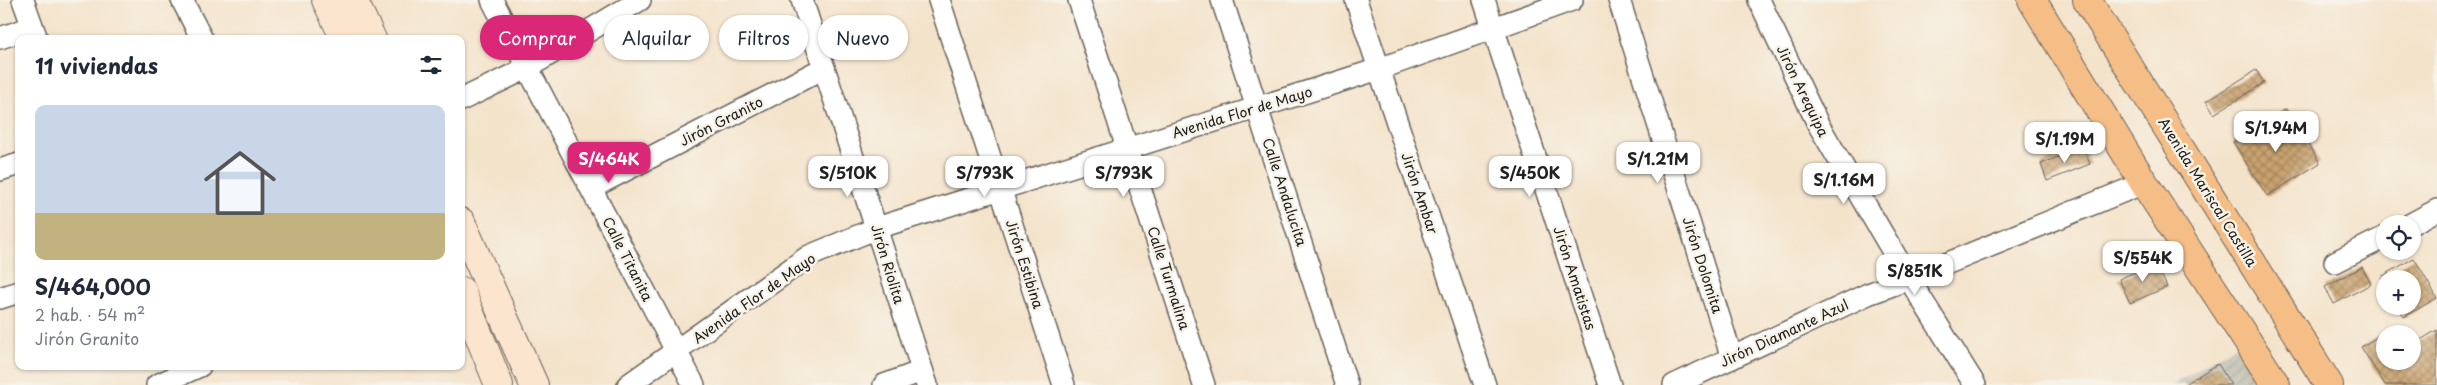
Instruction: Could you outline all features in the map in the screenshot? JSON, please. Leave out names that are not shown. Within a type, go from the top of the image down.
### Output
[{"type":"highway","points":[[2032,0],[2144,183],[2276,385]]},
{"type":"highway","name":"Avenida Mariscal Castilla","points":[[2087,0],[2329,385]]},
{"type":"main road","points":[[326,0],[343,35]]},
{"type":"main road","points":[[353,0],[370,35]]},
{"type":"main road","points":[[465,233],[534,385]]},
{"type":"main road","points":[[465,301],[499,385]]},
{"type":"street","points":[[21,35],[35,33],[23,0]]},
{"type":"street","points":[[182,0],[200,35]]},
{"type":"street","name":"Calle Titanita","points":[[492,0],[694,385]]},
{"type":"street","points":[[465,98],[528,68],[639,0]]},
{"type":"street","name":"Jirón Riolita","points":[[802,0],[924,378]]},
{"type":"street","name":"Jirón Estibina","points":[[939,0],[1064,385]]},
{"type":"street","name":"Calle Turmalina","points":[[1079,0],[1204,385]]},
{"type":"street","name":"Calle Andalucita","points":[[1222,0],[1258,106],[1347,385]]},
{"type":"street","name":"Jirón Ambar","points":[[1356,0],[1485,385]]},
{"type":"street","name":"Jirón Amatistas","points":[[1484,0],[1610,385]]},
{"type":"street","name":"Avenida Flor de Mayo","points":[[628,385],[809,256],[877,228],[1002,190],[1126,148],[1379,69],[1494,30],[1572,0]]},
{"type":"street","name":"Jirón Dolomita","points":[[1619,0],[1732,358]]},
{"type":"street","name":"Jirón Arequipa","points":[[1759,0],[1818,124],[1909,279],[1975,385]]},
{"type":"street","points":[[0,38],[15,36]]},
{"type":"street","name":"Jirón Granito","points":[[591,188],[824,68]]},
{"type":"street","points":[[0,170],[15,165]]},
{"type":"street","name":"Jirón Diamante Azul","points":[[1674,385],[1868,294],[2144,183]]},
{"type":"street","points":[[2421,219],[2437,210]]},
{"type":"street","points":[[2335,262],[2376,242]]},
{"type":"street","points":[[0,298],[15,293]]},
{"type":"street","points":[[157,385],[191,370]]},
{"type":"street","points":[[884,385],[924,378]]},
{"type":"shaded area","points":[[2235,346],[2261,385],[2172,385]]},
{"type":"building","points":[[2256,70],[2264,83],[2214,114],[2206,101]]},
{"type":"building","points":[[2286,109],[2320,163],[2267,196],[2233,142]]},
{"type":"building","points":[[2083,147],[2090,164],[2047,181],[2041,164]]},
{"type":"building","points":[[2411,260],[2415,260],[2421,270],[2393,270]]},
{"type":"building","points":[[2156,263],[2167,287],[2130,303],[2119,279]]},
{"type":"building","points":[[2362,267],[2371,284],[2334,304],[2325,287]]},
{"type":"building","points":[[2421,270],[2437,298],[2421,307]]},
{"type":"building","points":[[2437,330],[2437,385],[2385,385],[2361,347],[2376,338],[2376,370],[2421,370],[2421,340]]},
{"type":"building","points":[[2218,364],[2231,385],[2183,385]]}]
